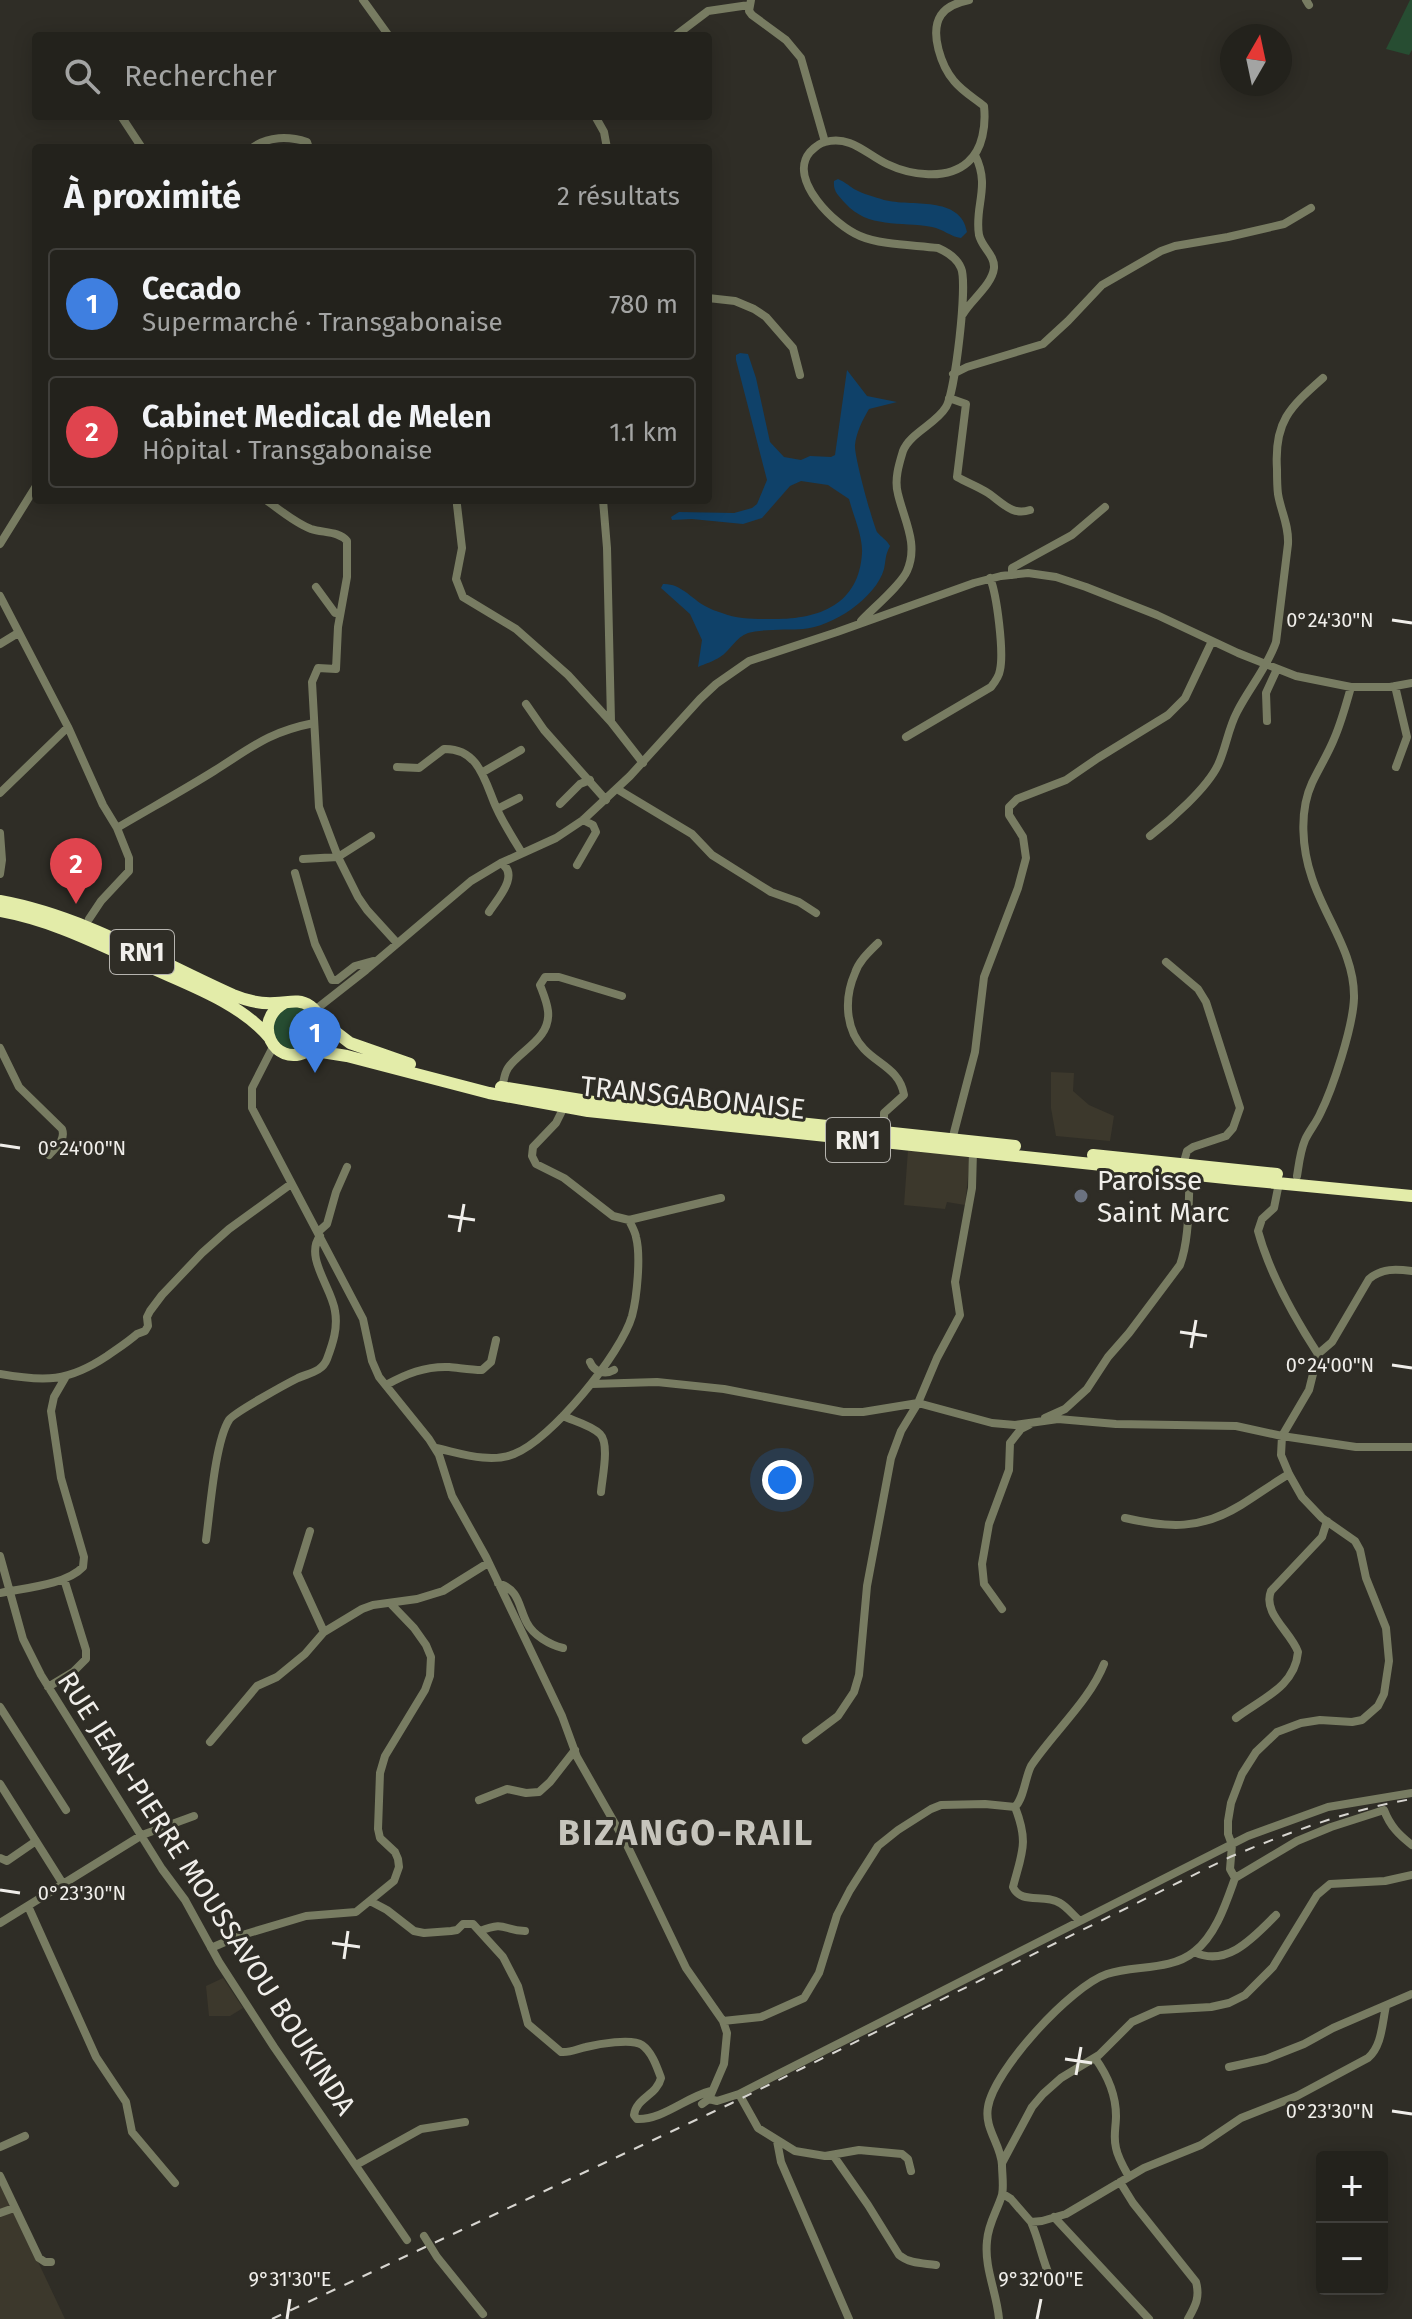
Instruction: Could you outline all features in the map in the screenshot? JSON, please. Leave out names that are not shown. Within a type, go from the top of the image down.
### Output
[{"type":"highway","name":"RN1","points":[[0,901],[43,911],[94,930],[237,996],[257,1002],[284,1003]]},
{"type":"highway","name":"RN1","points":[[0,911],[75,933],[169,976],[232,1007],[249,1018],[271,1041]]},
{"type":"highway","points":[[301,1001],[317,1015],[320,1034],[309,1050],[291,1054],[271,1041],[267,1029],[271,1013],[284,1003],[301,1001]]},
{"type":"highway","name":"TRANSGABONAISE","points":[[317,1015],[340,1037],[367,1050],[438,1073],[601,1104],[952,1140],[1279,1183],[1412,1196]]},
{"type":"highway","name":"TRANSGABONAISE","points":[[309,1050],[340,1054],[464,1087],[564,1107],[973,1151],[1412,1188]]},
{"type":"street","points":[[363,0],[386,32]]},
{"type":"street","points":[[857,624],[907,571],[912,538],[897,493],[898,469],[905,448],[946,408],[962,316],[965,279],[959,263],[938,248],[863,238],[843,225],[812,194],[803,165],[812,150],[825,142],[844,141],[886,164],[934,174],[960,169],[975,155],[986,123],[984,106],[951,78],[936,35],[940,15],[949,7],[969,0]]},
{"type":"street","points":[[680,32],[708,11],[750,3],[752,15],[786,40],[801,58],[825,142]]},
{"type":"street","points":[[124,120],[139,144]]},
{"type":"street","points":[[599,120],[606,144]]},
{"type":"street","points":[[258,144],[274,138],[299,139],[308,144]]},
{"type":"street","points":[[962,316],[991,279],[994,270],[993,261],[979,236],[983,180],[975,155]]},
{"type":"street","points":[[953,374],[1043,344],[1102,285],[1161,251],[1284,224],[1311,208]]},
{"type":"street","points":[[712,298],[735,301],[766,317],[793,348],[800,375]]},
{"type":"street","points":[[1150,836],[1169,822],[1218,765],[1236,713],[1276,642],[1289,528],[1278,494],[1278,435],[1288,413],[1323,378]]},
{"type":"street","points":[[949,398],[966,404],[957,477],[986,492],[1011,511],[1030,510]]},
{"type":"street","points":[[0,544],[32,492]]},
{"type":"street","points":[[272,504],[311,529],[346,537],[347,577],[340,613],[336,669],[318,668],[312,682],[319,807],[338,857],[358,897],[397,943]]},
{"type":"street","points":[[603,504],[611,722]]},
{"type":"street","points":[[457,505],[462,548],[456,579],[463,597],[516,629],[568,675],[643,763]]},
{"type":"street","points":[[1012,575],[1012,568],[1072,535],[1105,507]]},
{"type":"street","points":[[317,1015],[471,881],[501,863],[556,838],[583,820],[643,763],[700,699],[749,661],[990,578],[1037,574],[1071,581],[1157,615],[1277,669],[1313,681],[1351,687],[1412,683]]},
{"type":"street","points":[[906,737],[995,682],[1001,665],[995,594],[990,578]]},
{"type":"street","points":[[316,587],[335,613],[340,613]]},
{"type":"street","points":[[0,596],[68,727],[129,858],[129,871],[89,919]]},
{"type":"street","points":[[0,644],[18,633]]},
{"type":"street","points":[[952,1140],[975,1052],[984,977],[1018,888],[1026,858],[1023,837],[1009,815],[1009,807],[1017,799],[1066,780],[1168,715],[1185,698],[1212,641]]},
{"type":"street","points":[[1267,721],[1266,693],[1277,669]]},
{"type":"street","points":[[1395,686],[1407,737],[1396,767]]},
{"type":"street","points":[[1297,1176],[1306,1139],[1334,1079],[1354,1000],[1341,940],[1312,879],[1304,826],[1306,799],[1311,784],[1334,739],[1351,687]]},
{"type":"street","points":[[526,704],[544,730],[606,800]]},
{"type":"street","points":[[117,828],[259,741],[287,728],[314,723]]},
{"type":"street","points":[[0,793],[68,727]]},
{"type":"street","points":[[397,767],[419,768],[448,748],[471,758],[483,772],[497,809],[522,853]]},
{"type":"street","points":[[483,772],[521,750]]},
{"type":"street","points":[[560,804],[580,784],[590,780]]},
{"type":"street","points":[[617,789],[692,834],[712,855],[771,892],[799,902],[816,913]]},
{"type":"street","points":[[497,809],[519,798]]},
{"type":"street","points":[[577,865],[596,832],[593,825],[583,820]]},
{"type":"street","points":[[0,833],[0,874]]},
{"type":"street","points":[[303,859],[338,857],[371,836]]},
{"type":"street","points":[[489,912],[509,879],[508,867],[501,863]]},
{"type":"street","points":[[295,873],[315,944],[332,980],[337,980],[355,966],[377,960]]},
{"type":"street","points":[[878,943],[855,971],[848,1025],[864,1050],[890,1069],[902,1085],[904,1095],[884,1113],[884,1133]]},
{"type":"street","points":[[1002,1609],[984,1584],[982,1574],[989,1524],[1009,1470],[1010,1443],[1021,1429],[1065,1409],[1087,1389],[1180,1265],[1185,1242],[1187,1151],[1226,1136],[1233,1128],[1240,1108],[1206,1002],[1198,989],[1166,962]]},
{"type":"street","points":[[502,1087],[510,1065],[532,1047],[548,1019],[540,985],[545,977],[559,977],[622,996]]},
{"type":"street","points":[[271,1041],[252,1088],[252,1108],[363,1319],[372,1361],[379,1377],[436,1448],[452,1496],[468,1521],[575,1750],[626,1843],[686,1968],[723,2021],[727,2033],[724,2064],[707,2098]]},
{"type":"street","points":[[0,1048],[19,1087],[62,1129],[63,1137],[49,1155]]},
{"type":"street","points":[[564,1107],[556,1123],[533,1147],[532,1156],[536,1164],[564,1178],[613,1216],[629,1220],[721,1198]]},
{"type":"street","points":[[806,1740],[838,1716],[854,1692],[859,1675],[867,1586],[885,1481],[901,1431],[918,1403],[960,1315],[955,1282],[972,1188],[973,1151]]},
{"type":"street","points":[[206,1540],[221,1440],[230,1418],[295,1379],[321,1368],[334,1340],[335,1310],[314,1249],[316,1239],[327,1224],[339,1181],[347,1167]]},
{"type":"street","points":[[1279,1183],[1274,1208],[1262,1219],[1258,1231],[1282,1291],[1318,1354]]},
{"type":"street","points":[[0,1374],[31,1379],[65,1378],[94,1365],[145,1331],[150,1311],[202,1253],[229,1229],[291,1184]]},
{"type":"street","points":[[436,1448],[480,1457],[510,1456],[534,1443],[592,1384],[628,1326],[633,1311],[638,1250],[636,1234],[629,1220]]},
{"type":"street","points":[[1235,1878],[1230,1869],[1232,1845],[1227,1827],[1231,1803],[1246,1764],[1277,1732],[1320,1720],[1362,1720],[1378,1706],[1384,1694],[1389,1661],[1386,1628],[1366,1578],[1360,1550],[1355,1541],[1327,1521],[1302,1497],[1281,1455],[1282,1436],[1309,1390],[1318,1354],[1332,1342],[1369,1279],[1377,1272],[1412,1271]]},
{"type":"street","points":[[386,1385],[421,1369],[482,1370],[491,1362],[496,1340]]},
{"type":"street","points":[[590,1362],[593,1369],[600,1372],[614,1370]]},
{"type":"street","points":[[5,1592],[64,1579],[80,1570],[84,1563],[61,1478],[51,1411],[54,1397],[65,1378]]},
{"type":"street","points":[[592,1384],[657,1382],[724,1389],[843,1412],[918,1403],[992,1423],[1015,1425],[1058,1419],[1116,1424],[1236,1426],[1356,1447],[1412,1447]]},
{"type":"street","points":[[563,1416],[602,1436],[605,1448],[601,1492]]},
{"type":"street","points":[[1125,1518],[1164,1526],[1199,1523],[1240,1506],[1289,1474]]},
{"type":"street","points":[[1236,1718],[1289,1680],[1298,1652],[1272,1611],[1269,1597],[1271,1591],[1322,1537],[1327,1521]]},
{"type":"street","points":[[310,1531],[297,1573],[324,1632]]},
{"type":"street","name":"RUE JEAN-PIERRE MOUSSAVOU BOUKINDA","points":[[0,1556],[5,1592],[23,1639],[48,1687],[285,2063],[407,2240]]},
{"type":"street","points":[[210,1742],[257,1686],[277,1677],[305,1654],[324,1632],[362,1609],[443,1591],[488,1563]]},
{"type":"street","points":[[48,1687],[73,1672],[86,1659],[64,1579]]},
{"type":"street","points":[[498,1583],[512,1591],[531,1629],[547,1643],[563,1648]]},
{"type":"street","points":[[211,1948],[239,1936],[306,1916],[356,1912],[394,1881],[399,1867],[395,1852],[380,1838],[378,1829],[380,1773],[385,1756],[414,1712],[430,1676],[431,1657],[426,1645],[390,1603]]},
{"type":"street","points":[[723,2021],[761,2017],[804,1998],[819,1973],[837,1915],[850,1890],[878,1846],[898,1830],[941,1805],[1015,1807],[1019,1804],[1031,1766],[1100,1675],[1104,1664]]},
{"type":"street","points":[[0,1707],[66,1810]]},
{"type":"street","points":[[479,1800],[507,1789],[539,1792],[575,1750]]},
{"type":"street","points":[[0,1784],[63,1884]]},
{"type":"street","points":[[370,1901],[414,1931],[451,1931],[467,1923],[473,1924],[503,1957],[518,1986],[528,2024],[561,2052],[607,2043],[635,2042],[646,2048],[661,2078],[656,2089],[636,2106],[634,2115],[637,2119],[649,2118],[696,2096],[717,2101],[739,2094],[1248,1836],[1328,1807],[1412,1793]]},
{"type":"street","points":[[1015,1807],[1024,1835],[1024,1848],[1013,1887],[1015,1892],[1022,1897],[1045,1897],[1059,1902],[1080,1921]]},
{"type":"street","points":[[999,2319],[986,2251],[989,2226],[1003,2194],[1002,2163],[988,2126],[987,2111],[991,2094],[1015,2056],[1079,1989],[1104,1975],[1184,1959],[1194,1952],[1211,1931],[1235,1878],[1297,1841],[1384,1810],[1388,1821],[1412,1845]]},
{"type":"street","points":[[0,1923],[142,1835],[194,1816]]},
{"type":"street","points":[[0,1858],[7,1861],[14,1858],[36,1841]]},
{"type":"street","points":[[1002,2163],[1032,2107],[1043,2094],[1061,2078],[1095,2058],[1117,2040],[1132,2022],[1159,2010],[1211,2007],[1245,1995],[1273,1967],[1317,1895],[1330,1884],[1385,1881],[1412,1875]]},
{"type":"street","points":[[28,1906],[96,2057],[126,2102],[132,2132],[175,2183]]},
{"type":"street","points":[[1194,1952],[1204,1957],[1224,1955],[1252,1939],[1276,1915]]},
{"type":"street","points":[[480,1931],[500,1925],[525,1931]]},
{"type":"street","points":[[1229,2067],[1266,2059],[1304,2044],[1412,1994]]},
{"type":"street","points":[[1031,2222],[1066,2214],[1144,2168],[1201,2145],[1241,2118],[1297,2096],[1368,2058],[1379,2039],[1386,2006]]},
{"type":"street","points":[[1095,2058],[1107,2076],[1112,2091],[1116,2147],[1129,2177]]},
{"type":"street","points":[[739,2094],[758,2128],[795,2151],[811,2155],[859,2150],[902,2154],[908,2159],[911,2171]]},
{"type":"street","points":[[356,2165],[421,2129],[465,2122]]},
{"type":"street","points":[[0,2147],[25,2136]]},
{"type":"street","points":[[777,2141],[781,2162],[849,2319]]},
{"type":"street","points":[[833,2155],[899,2255],[914,2263],[936,2265]]},
{"type":"street","points":[[0,2176],[39,2258],[51,2262]]},
{"type":"street","points":[[1120,2182],[1196,2282],[1198,2302],[1188,2319]]},
{"type":"street","points":[[1003,2194],[1031,2222],[1050,2277]]},
{"type":"street","points":[[0,2213],[14,2208]]},
{"type":"street","points":[[1054,2217],[1149,2319]]},
{"type":"street","points":[[424,2236],[483,2314]]},
{"type":"shaded area","points":[[1051,1072],[1074,1073],[1073,1091],[1089,1105],[1114,1116],[1110,1141],[1056,1136],[1051,1108]]},
{"type":"shaded area","points":[[908,1150],[970,1157],[965,1205],[947,1202],[945,1209],[904,1205]]},
{"type":"shaded area","points":[[223,1978],[243,2008],[230,2016],[209,2016],[206,1986]]},
{"type":"shaded area","points":[[0,2181],[65,2319],[0,2319]]},
{"type":"green space","points":[[1410,0],[1412,50],[1409,55],[1386,49]]},
{"type":"green space","points":[[294,1007],[309,1013],[315,1028],[309,1043],[294,1049],[279,1043],[273,1028],[279,1013]]},
{"type":"water","points":[[838,179],[858,191],[884,200],[945,207],[963,220],[967,232],[961,238],[932,227],[864,217],[836,193],[834,181]]},
{"type":"water","points":[[748,354],[770,442],[784,457],[801,460],[810,456],[835,455],[847,370],[867,396],[897,402],[869,409],[855,445],[877,532],[890,546],[884,569],[872,590],[839,617],[803,629],[748,633],[720,657],[698,667],[702,640],[690,614],[661,588],[663,584],[675,586],[707,607],[734,616],[752,619],[804,617],[819,613],[844,597],[853,586],[862,553],[849,499],[828,485],[801,481],[790,486],[762,518],[743,524],[672,520],[671,517],[679,512],[734,513],[752,508],[757,504],[767,480],[736,360],[736,355]]},
{"type":"railway","points":[[272,2319],[732,2103],[1230,1857],[1320,1823],[1412,1799]]},
{"type":"place","name":"Cabinet Medical de Melen","points":[[76,904]]},
{"type":"place","name":"Cecado","points":[[315,1073]]},
{"type":"place","name":"Paroisse Saint Marc","points":[[1081,1196]]},
{"type":"district","name":"BIZANGO-RAIL","points":[[686,1832]]}]
